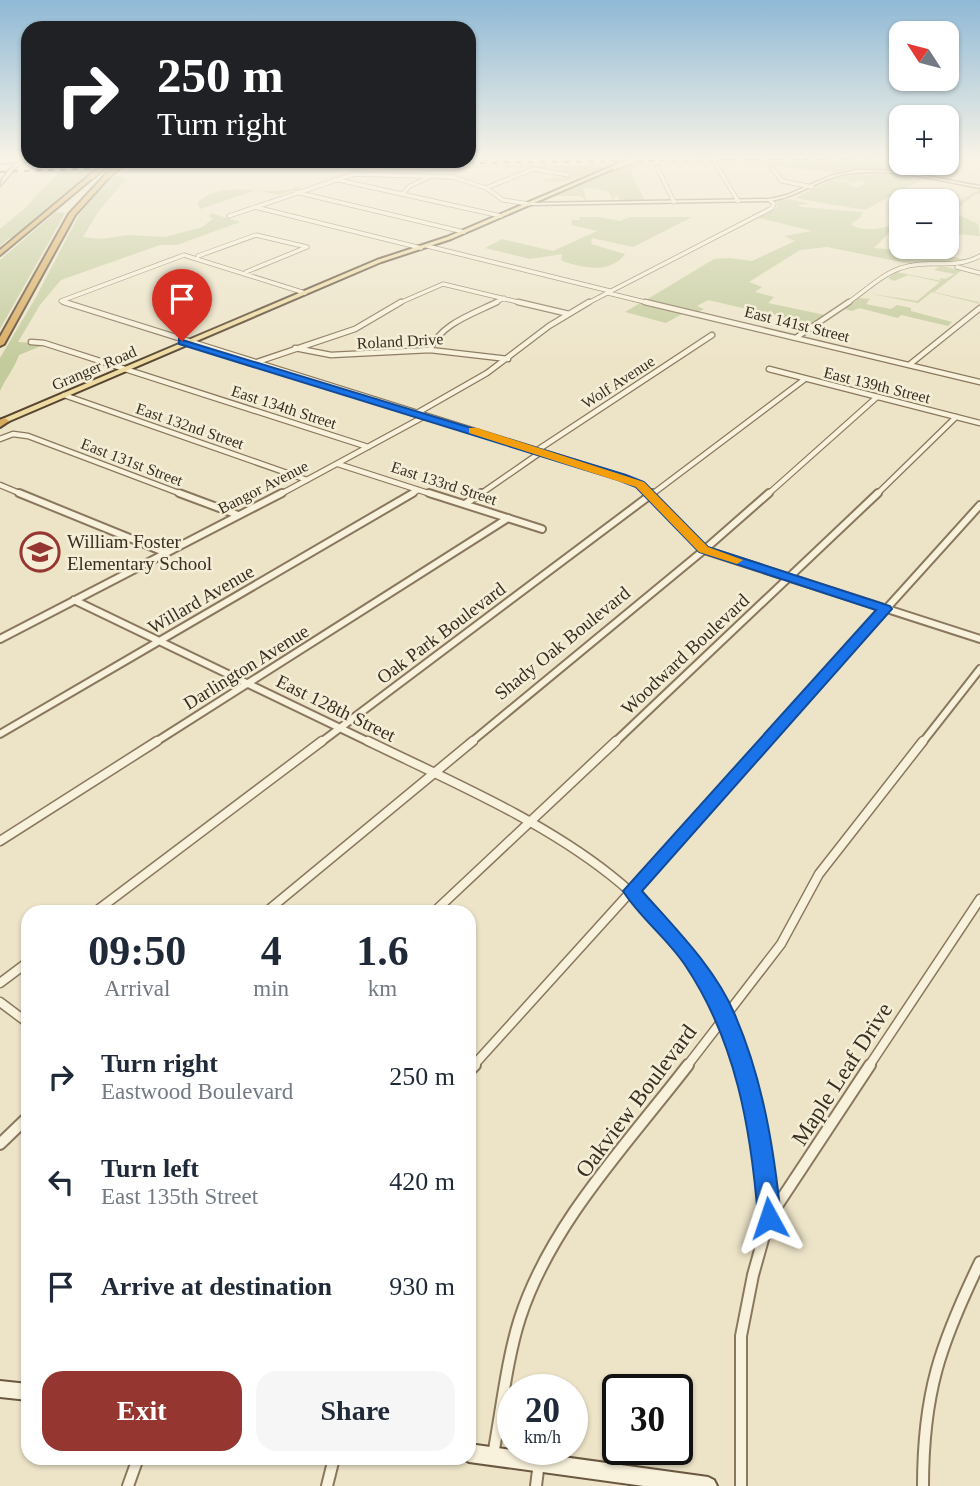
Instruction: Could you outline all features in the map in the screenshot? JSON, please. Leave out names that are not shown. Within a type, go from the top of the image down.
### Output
[{"type":"highway","points":[[0,253],[33,225]]},
{"type":"highway","points":[[0,345],[66,225]]},
{"type":"main road","name":"Granger Road","points":[[1,422],[305,292],[479,225]]},
{"type":"main road","points":[[0,1389],[21,1391]]},
{"type":"main road","points":[[476,1454],[497,1457]]},
{"type":"main road","points":[[560,1465],[708,1486]]},
{"type":"street","name":"East 141st Street","points":[[332,225],[980,382]]},
{"type":"street","points":[[436,225],[464,232]]},
{"type":"street","points":[[417,414],[466,387],[587,303],[738,225]]},
{"type":"street","points":[[197,257],[256,235],[307,247],[246,272]]},
{"type":"street","points":[[305,292],[184,255],[61,301],[622,477],[640,485],[704,550],[980,639]]},
{"type":"street","points":[[940,265],[973,261],[980,256]]},
{"type":"street","points":[[973,261],[972,266],[980,272]]},
{"type":"street","points":[[797,337],[899,268],[920,264],[980,272]]},
{"type":"street","points":[[253,363],[355,328],[387,308],[443,284],[569,314]]},
{"type":"street","points":[[430,350],[435,337],[443,330],[504,298]]},
{"type":"street","points":[[909,365],[980,308]]},
{"type":"street","name":"Wolf Avenue","points":[[465,504],[712,335]]},
{"type":"street","name":"East 134th Street","points":[[31,342],[44,343],[125,370],[134,370],[368,447]]},
{"type":"street","name":"Roland Drive","points":[[294,348],[346,356],[430,350],[508,359]]},
{"type":"street","name":"East 139th Street","points":[[769,369],[980,424]]},
{"type":"street","name":"Oak Park Boulevard","points":[[104,905],[805,379]]},
{"type":"street","name":"East 132nd Street","points":[[64,395],[307,480]]},
{"type":"street","name":"Shady Oak Boulevard","points":[[274,905],[704,550],[877,397]]},
{"type":"street","name":"Bangor Avenue","points":[[0,639],[425,416]]},
{"type":"street","name":"Woodward Boulevard","points":[[441,905],[791,578],[956,417]]},
{"type":"street","name":"East 131st Street","points":[[0,439],[18,434],[238,515]]},
{"type":"street","name":"East 133rd Street","points":[[338,464],[542,528]]},
{"type":"street","points":[[0,485],[164,552]]},
{"type":"street","name":"Willard Avenue","points":[[0,734],[418,491]]},
{"type":"street","points":[[476,1063],[980,505]]},
{"type":"street","name":"Darlington Avenue","points":[[0,841],[508,518]]},
{"type":"street","name":"East 128th Street","points":[[74,600],[531,820],[575,846],[632,891],[691,958],[725,1015],[757,1116],[763,1147],[769,1218]]},
{"type":"street","name":"Oakview Boulevard","points":[[493,1456],[520,1319],[563,1227],[781,944],[819,874],[980,669]]},
{"type":"street","name":"Maple Leaf Drive","points":[[741,1486],[741,1336],[753,1275],[769,1218],[980,899]]},
{"type":"street","points":[[0,983],[21,967]]},
{"type":"street","points":[[0,1002],[21,1018]]},
{"type":"street","points":[[0,1144],[21,1124]]},
{"type":"street","points":[[923,1486],[922,1444],[929,1385],[944,1337],[980,1262]]},
{"type":"street","points":[[128,1486],[136,1465]]},
{"type":"street","points":[[327,1486],[332,1465]]},
{"type":"street","points":[[536,1486],[539,1465]]},
{"type":"green space","points":[[4,225],[34,225],[17,239],[9,238],[0,246],[0,229]]},
{"type":"green space","points":[[40,225],[58,225],[0,329],[0,260]]},
{"type":"green space","points":[[74,225],[90,225],[83,237],[102,239],[128,235],[166,237],[204,225],[231,225],[177,245],[160,245],[61,280],[40,305],[18,342],[46,344],[19,355],[0,391],[0,358]]},
{"type":"green space","points":[[573,225],[676,225],[633,247],[592,238],[591,244],[625,254],[613,264],[598,268],[561,260],[562,254],[530,259],[485,248],[502,239],[553,251],[597,231]]},
{"type":"green space","points":[[789,225],[853,225],[861,229],[889,226],[889,233],[874,248],[889,249],[889,259],[969,260],[906,263],[827,247],[800,250],[749,282],[762,287],[755,292],[774,297],[768,303],[825,315],[812,324],[708,300],[697,306],[704,309],[696,313],[615,293],[646,300],[714,259],[752,261],[795,241],[784,236],[812,231]]},
{"type":"green space","points":[[959,225],[978,225],[980,236],[959,234]]},
{"type":"green space","points":[[940,266],[962,270],[934,292],[980,304],[932,292],[918,303],[867,293],[917,301],[940,282],[908,275],[894,281],[888,278],[896,272],[942,281],[939,278],[946,279],[954,274],[934,270]]},
{"type":"green space","points":[[610,295],[693,316],[682,314],[666,323],[625,312],[640,303]]},
{"type":"green space","points":[[859,298],[870,299],[866,304],[891,309],[897,305],[952,322],[948,326],[859,308],[852,311],[844,309]]},
{"type":"slow traffic","points":[[473,431],[640,485],[704,550],[737,560]]},
{"type":"place","name":"William Foster Elementary School","points":[[40,552]]},
{"type":"route","points":[[182,341],[622,477],[640,485],[704,550],[885,609],[632,891],[691,958],[725,1015],[757,1116],[763,1147],[769,1218]]}]
